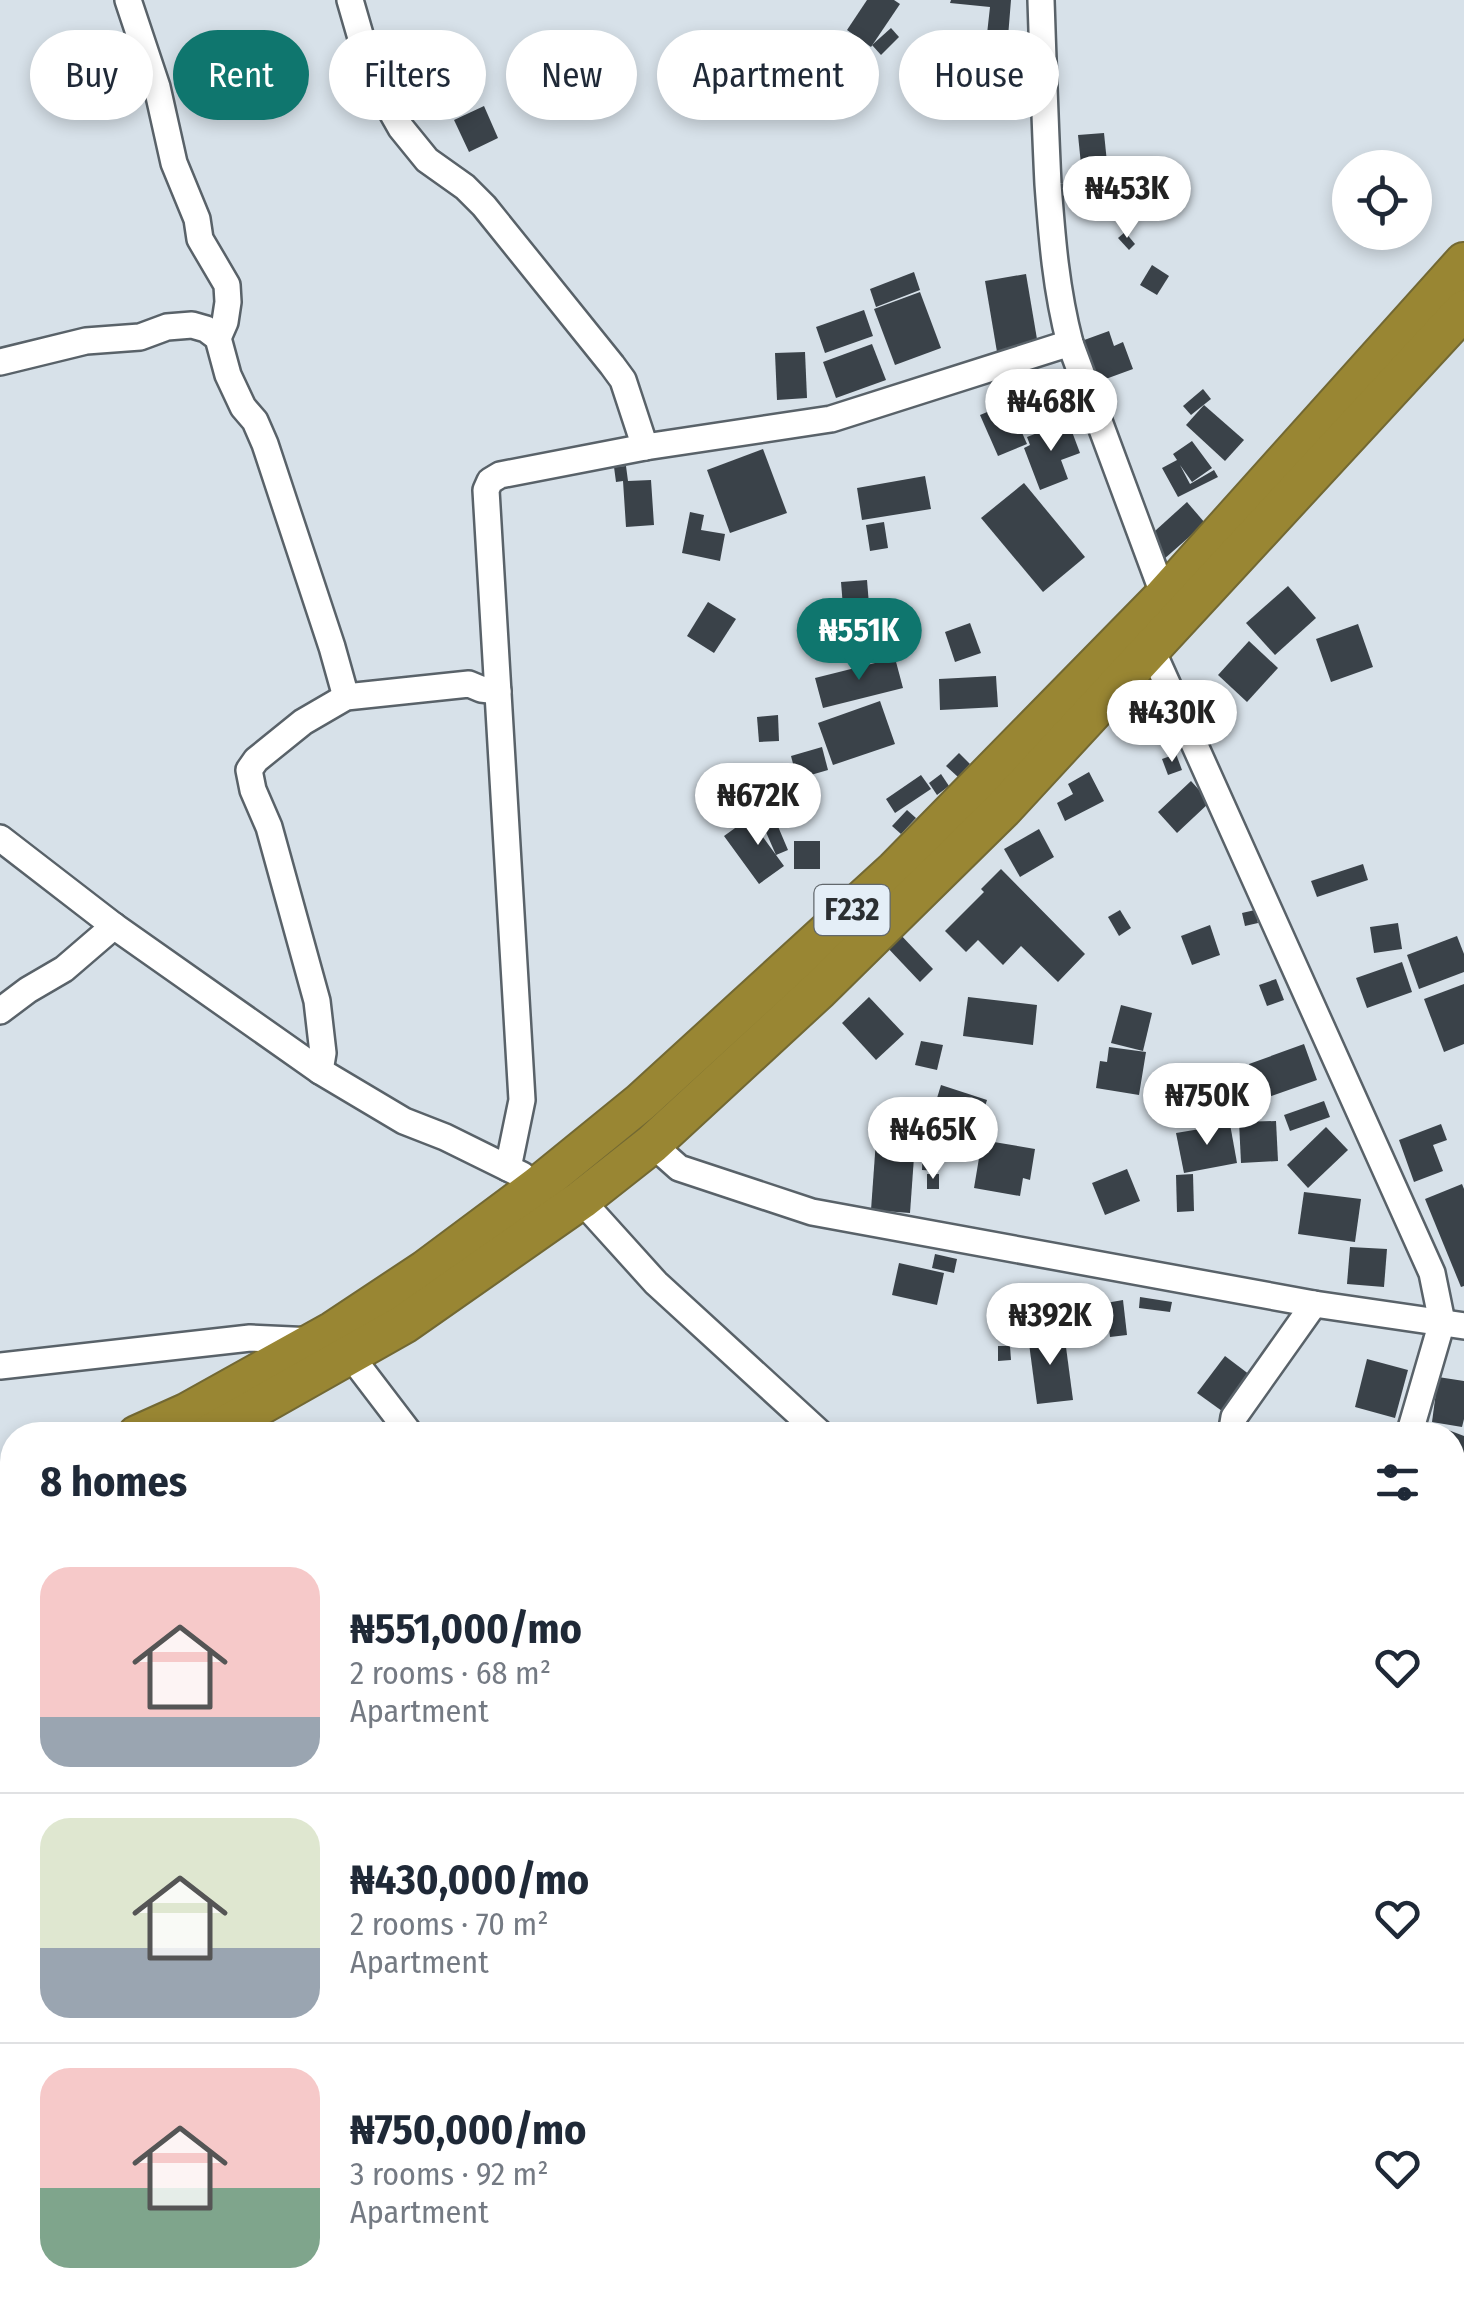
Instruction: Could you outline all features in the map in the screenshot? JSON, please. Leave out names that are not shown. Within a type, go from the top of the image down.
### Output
[{"type":"highway","name":"F232","points":[[166,1422],[314,1341],[426,1270],[524,1176],[642,1102],[894,870],[1164,596],[1464,262]]},
{"type":"highway","name":"F232","points":[[231,1422],[404,1324],[581,1200],[652,1144],[975,837],[1464,310]]},
{"type":"street","points":[[128,0],[157,87],[174,163],[197,219],[200,238],[227,284],[225,322],[218,338]]},
{"type":"street","points":[[350,0],[380,92],[401,128],[426,160],[465,186],[484,206],[612,366],[622,380],[646,447]]},
{"type":"street","points":[[1041,0],[1053,263],[1060,306],[1070,343],[1164,596]]},
{"type":"street","points":[[0,362],[86,341],[140,337],[167,327],[192,325],[218,338],[228,374],[265,444],[346,697]]},
{"type":"street","points":[[0,838],[114,926],[320,1071],[404,1121],[524,1176],[486,490],[490,481],[500,475],[646,447],[831,419],[1070,343]]},
{"type":"street","points":[[1152,650],[1453,1324],[1414,1422]]},
{"type":"street","points":[[320,1071],[323,1053],[317,1001],[269,827],[249,770],[303,722],[346,697],[469,684],[498,691]]},
{"type":"street","points":[[0,1011],[64,969],[114,926]]},
{"type":"street","points":[[652,1144],[679,1168],[812,1212],[1314,1304],[1453,1324]]},
{"type":"street","points":[[581,1200],[656,1283],[803,1422]]},
{"type":"street","points":[[1233,1422],[1314,1304]]},
{"type":"street","points":[[0,1366],[250,1338],[314,1341],[350,1355],[402,1422]]},
{"type":"building","points":[[867,0],[894,0],[900,4],[879,35],[879,30],[847,30]]},
{"type":"building","points":[[1011,0],[1009,30],[987,30],[990,7],[950,3]]},
{"type":"building","points":[[891,28],[899,37],[881,55],[879,39]]},
{"type":"building","points":[[486,111],[498,138],[469,152],[454,120],[486,120]]},
{"type":"building","points":[[1104,133],[1109,182],[1083,184],[1078,135]]},
{"type":"building","points":[[1125,232],[1135,244],[1129,250],[1118,238]]},
{"type":"building","points":[[1152,265],[1169,276],[1157,295],[1140,285]]},
{"type":"building","points":[[914,272],[920,290],[876,307],[870,289]]},
{"type":"building","points":[[1026,274],[1038,345],[997,352],[985,281]]},
{"type":"building","points":[[920,292],[941,348],[895,365],[874,309]]},
{"type":"building","points":[[864,310],[873,336],[825,353],[816,327]]},
{"type":"building","points":[[1109,331],[1114,346],[1123,342],[1133,369],[1092,384],[1076,343]]},
{"type":"building","points":[[872,344],[886,380],[836,398],[823,362]]},
{"type":"building","points":[[805,352],[807,398],[777,400],[775,353]]},
{"type":"building","points":[[1203,389],[1211,399],[1191,415],[1183,406]]},
{"type":"building","points":[[1009,403],[1027,444],[998,456],[980,415]]},
{"type":"building","points":[[1204,405],[1244,440],[1225,461],[1186,425]]},
{"type":"building","points":[[1068,421],[1080,453],[1061,460],[1068,479],[1040,490],[1024,448],[1030,445],[1027,437]]},
{"type":"building","points":[[1192,441],[1212,468],[1192,482],[1180,465],[1190,484],[1214,470],[1218,477],[1178,497],[1162,468],[1177,460],[1173,454]]},
{"type":"building","points":[[763,449],[787,513],[730,533],[707,470]]},
{"type":"building","points":[[626,466],[628,481],[651,480],[654,525],[626,527],[623,481],[616,482],[614,467]]},
{"type":"building","points":[[925,476],[931,509],[862,520],[857,488]]},
{"type":"building","points":[[1024,483],[1085,557],[1043,592],[981,518]]},
{"type":"building","points":[[1187,502],[1205,523],[1163,560],[1145,540]]},
{"type":"building","points":[[690,512],[704,515],[701,530],[725,534],[720,561],[682,553]]},
{"type":"building","points":[[884,522],[888,548],[870,551],[866,525]]},
{"type":"building","points":[[867,580],[870,617],[844,619],[841,582]]},
{"type":"building","points":[[1288,586],[1316,618],[1275,655],[1246,623]]},
{"type":"building","points":[[708,602],[736,619],[714,653],[687,636]]},
{"type":"building","points":[[970,623],[981,653],[955,662],[945,632]]},
{"type":"building","points":[[1358,624],[1373,667],[1331,682],[1316,639]]},
{"type":"building","points":[[1249,641],[1278,668],[1247,702],[1218,675]]},
{"type":"building","points":[[895,658],[903,688],[823,708],[815,678]]},
{"type":"building","points":[[996,676],[998,707],[940,710],[939,679]]},
{"type":"building","points":[[880,701],[895,744],[833,765],[818,723]]},
{"type":"building","points":[[778,715],[779,741],[759,742],[757,717]]},
{"type":"building","points":[[822,747],[828,770],[797,779],[791,756]]},
{"type":"building","points":[[959,753],[970,764],[958,777],[946,766]]},
{"type":"building","points":[[1176,754],[1182,770],[1168,775],[1162,759]]},
{"type":"building","points":[[1089,772],[1104,801],[1065,821],[1057,803],[1073,794],[1068,784]]},
{"type":"building","points":[[941,774],[949,786],[937,795],[929,783]]},
{"type":"building","points":[[921,775],[931,789],[895,813],[886,799]]},
{"type":"building","points":[[1191,781],[1210,802],[1177,833],[1158,812]]},
{"type":"building","points":[[907,810],[916,818],[901,834],[892,826]]},
{"type":"building","points":[[774,817],[788,850],[776,855],[762,823]]},
{"type":"building","points":[[749,818],[784,866],[759,884],[724,836]]},
{"type":"building","points":[[1039,829],[1054,857],[1020,877],[1004,849]]},
{"type":"building","points":[[794,841],[820,841],[820,869],[794,869]]},
{"type":"building","points":[[1363,864],[1368,880],[1317,897],[1311,881]]},
{"type":"building","points":[[1001,869],[1085,954],[1058,982],[1021,946],[1003,965],[978,940],[966,952],[945,931]]},
{"type":"building","points":[[1120,910],[1131,928],[1119,936],[1108,917]]},
{"type":"building","points":[[1255,910],[1258,923],[1245,926],[1242,913]]},
{"type":"building","points":[[1398,923],[1402,949],[1374,953],[1370,927]]},
{"type":"building","points":[[1210,925],[1220,955],[1192,965],[1181,936]]},
{"type":"building","points":[[898,932],[933,969],[920,982],[885,945]]},
{"type":"building","points":[[1457,936],[1464,954],[1464,972],[1419,989],[1407,955]]},
{"type":"building","points":[[1402,962],[1412,992],[1367,1008],[1356,978]]},
{"type":"building","points":[[1276,979],[1284,1000],[1267,1006],[1259,985]]},
{"type":"building","points":[[1464,984],[1464,1044],[1444,1052],[1424,999]]},
{"type":"building","points":[[869,997],[904,1034],[876,1060],[842,1023]]},
{"type":"building","points":[[968,997],[1037,1005],[1033,1045],[963,1036]]},
{"type":"building","points":[[1121,1005],[1152,1013],[1143,1051],[1111,1043]]},
{"type":"building","points":[[921,1041],[943,1045],[937,1070],[915,1065]]},
{"type":"building","points":[[1304,1044],[1317,1080],[1249,1104],[1240,1081],[1253,1076],[1249,1064]]},
{"type":"building","points":[[1109,1047],[1146,1052],[1139,1095],[1096,1088],[1100,1061],[1107,1062]]},
{"type":"building","points":[[1156,1083],[1181,1083],[1181,1110],[1157,1110]]},
{"type":"building","points":[[941,1085],[987,1100],[979,1125],[933,1111]]},
{"type":"building","points":[[1324,1101],[1330,1117],[1290,1131],[1284,1115]]},
{"type":"building","points":[[1276,1121],[1278,1161],[1241,1163],[1239,1122]]},
{"type":"building","points":[[1230,1124],[1237,1163],[1184,1173],[1176,1133]]},
{"type":"building","points":[[1441,1124],[1447,1140],[1433,1145],[1443,1171],[1414,1182],[1399,1140]]},
{"type":"building","points":[[877,1126],[916,1129],[910,1213],[871,1210]]},
{"type":"building","points":[[1326,1127],[1348,1150],[1308,1188],[1287,1165]]},
{"type":"building","points":[[923,1139],[940,1140],[939,1171],[922,1170]]},
{"type":"building","points":[[982,1140],[1035,1149],[1030,1180],[1023,1178],[1020,1196],[974,1188]]},
{"type":"building","points":[[1127,1169],[1140,1201],[1105,1215],[1092,1183]]},
{"type":"building","points":[[927,1174],[939,1174],[939,1189],[927,1189]]},
{"type":"building","points":[[1193,1174],[1194,1211],[1177,1212],[1176,1175]]},
{"type":"building","points":[[1462,1184],[1464,1286],[1461,1287],[1425,1199]]},
{"type":"building","points":[[1304,1192],[1361,1199],[1355,1242],[1298,1234]]},
{"type":"building","points":[[1350,1247],[1387,1249],[1384,1287],[1347,1284]]},
{"type":"building","points":[[935,1254],[957,1259],[954,1273],[932,1268]]},
{"type":"building","points":[[899,1263],[944,1273],[937,1305],[892,1295]]},
{"type":"building","points":[[1089,1291],[1092,1327],[1030,1331],[1028,1296]]},
{"type":"building","points":[[1140,1297],[1172,1302],[1170,1312],[1139,1308]]},
{"type":"building","points":[[1123,1300],[1127,1335],[1110,1337],[1106,1303]]},
{"type":"building","points":[[1064,1332],[1073,1400],[1037,1404],[1028,1336]]},
{"type":"building","points":[[998,1346],[1010,1346],[1011,1360],[998,1361]]},
{"type":"building","points":[[1225,1356],[1250,1375],[1222,1411],[1197,1393]]},
{"type":"building","points":[[1367,1359],[1408,1370],[1395,1418],[1355,1407]]},
{"type":"building","points":[[1438,1377],[1464,1381],[1463,1422],[1432,1422]]}]
